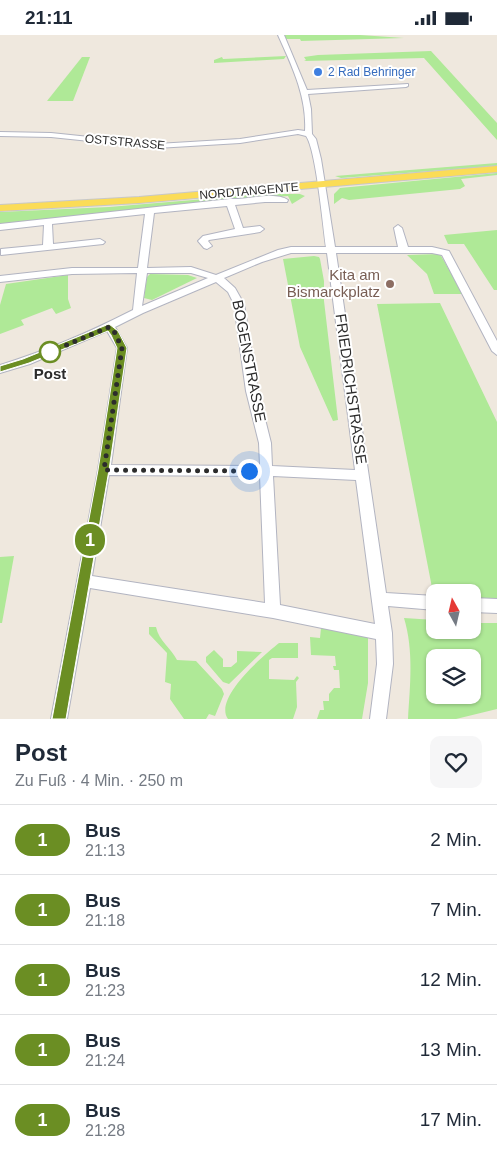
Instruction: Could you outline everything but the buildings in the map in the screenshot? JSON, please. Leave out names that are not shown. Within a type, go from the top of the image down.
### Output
[{"type":"main road","name":"NORDTANGENTE","points":[[0,207],[140,200],[497,169]]},
{"type":"street","name":"FRIEDRICHSTRASSE","points":[[281,35],[304,92],[310,126],[308,134],[313,144],[321,185],[381,599],[385,664],[378,719]]},
{"type":"street","points":[[304,92],[406,85]]},
{"type":"street","name":"OSTSTRASSE","points":[[0,134],[51,135],[157,146],[240,141],[298,132],[308,134]]},
{"type":"street","points":[[0,227],[230,202],[265,199],[284,200]]},
{"type":"street","points":[[230,202],[240,231]]},
{"type":"street","points":[[139,311],[137,309],[150,211]]},
{"type":"street","points":[[48,222],[48,246]]},
{"type":"street","points":[[398,228],[404,251]]},
{"type":"street","points":[[207,246],[203,241],[206,238],[260,229]]},
{"type":"street","points":[[2,252],[100,242]]},
{"type":"street","points":[[0,369],[26,361],[109,327],[139,311],[281,252],[432,250],[446,253],[497,351]]},
{"type":"street","name":"BOGENSTRASSE","points":[[0,279],[72,271],[191,270],[207,273],[232,289],[237,296],[239,304],[252,391],[265,443],[273,611]]},
{"type":"street","points":[[59,719],[104,470],[122,348],[115,333],[109,327]]},
{"type":"street","points":[[104,470],[267,471],[363,475]]},
{"type":"street","points":[[84,581],[273,611],[384,633]]},
{"type":"street","points":[[381,599],[426,602]]},
{"type":"street","points":[[481,605],[497,606]]},
{"type":"green space","points":[[284,35],[360,35],[404,38],[301,41],[300,39],[286,39]]},
{"type":"green space","points":[[431,51],[497,123],[497,140],[424,58],[304,61],[306,60],[304,57],[318,55]]},
{"type":"green space","points":[[286,56],[284,59],[214,63],[214,60],[222,57],[223,59]]},
{"type":"green space","points":[[82,57],[90,57],[73,101],[47,101]]},
{"type":"green space","points":[[497,163],[497,166],[341,178],[335,176]]},
{"type":"green space","points":[[497,173],[497,175],[461,179],[465,186],[460,189],[349,200],[342,198],[334,204],[334,194],[340,188]]},
{"type":"green space","points":[[266,194],[300,194],[305,196],[292,204],[288,196],[19,224],[0,223],[0,212],[109,207]]},
{"type":"green space","points":[[497,230],[497,290],[494,290],[464,244],[448,244],[444,235]]},
{"type":"green space","points":[[440,254],[463,294],[434,294],[427,274],[407,255]]},
{"type":"green space","points":[[314,256],[320,259],[324,281],[324,301],[338,420],[333,421],[300,347],[283,259]]},
{"type":"green space","points":[[150,274],[188,275],[197,278],[152,300],[144,298],[147,277]]},
{"type":"green space","points":[[68,275],[68,299],[71,308],[56,314],[52,308],[21,320],[24,325],[0,334],[0,305],[6,284]]},
{"type":"green space","points":[[440,303],[497,422],[497,603],[481,603],[481,584],[431,584],[377,304]]},
{"type":"green space","points":[[14,556],[2,623],[0,623],[0,557]]},
{"type":"green space","points":[[404,618],[426,619],[426,639],[481,639],[481,623],[497,623],[497,709],[456,719],[408,719],[410,694],[409,643]]},
{"type":"green space","points":[[149,627],[156,627],[177,660],[196,661],[222,689],[224,694],[215,716],[209,714],[206,719],[184,719],[170,699],[171,684],[165,682],[167,653],[149,634]]},
{"type":"green space","points":[[321,628],[368,635],[368,683],[362,719],[317,719],[320,710],[324,710],[323,701],[329,701],[329,694],[334,688],[340,688],[339,670],[334,670],[333,666],[336,666],[335,656],[311,655],[310,637],[320,638]]},
{"type":"green space","points":[[279,643],[298,643],[298,658],[272,658],[269,660],[269,679],[294,680],[297,676],[299,678],[296,682],[297,707],[293,719],[228,719],[225,710],[234,689],[252,667]]},
{"type":"green space","points":[[214,650],[223,659],[223,667],[231,667],[237,662],[237,651],[262,652],[229,684],[223,682],[206,662],[206,657]]},
{"type":"bus line","name":"1","points":[[0,369],[71,344],[109,327],[115,333],[122,348],[104,470],[90,541],[70,670],[59,719]]},
{"type":"place","name":"2 Rad Behringer","points":[[318,72]]},
{"type":"place","name":"Kita am Bismarckplatz","points":[[390,284]]},
{"type":"place","name":"Post","points":[[50,352]]},
{"type":"route","points":[[50,352],[109,327],[115,333],[122,348],[104,470],[249,471]]}]
